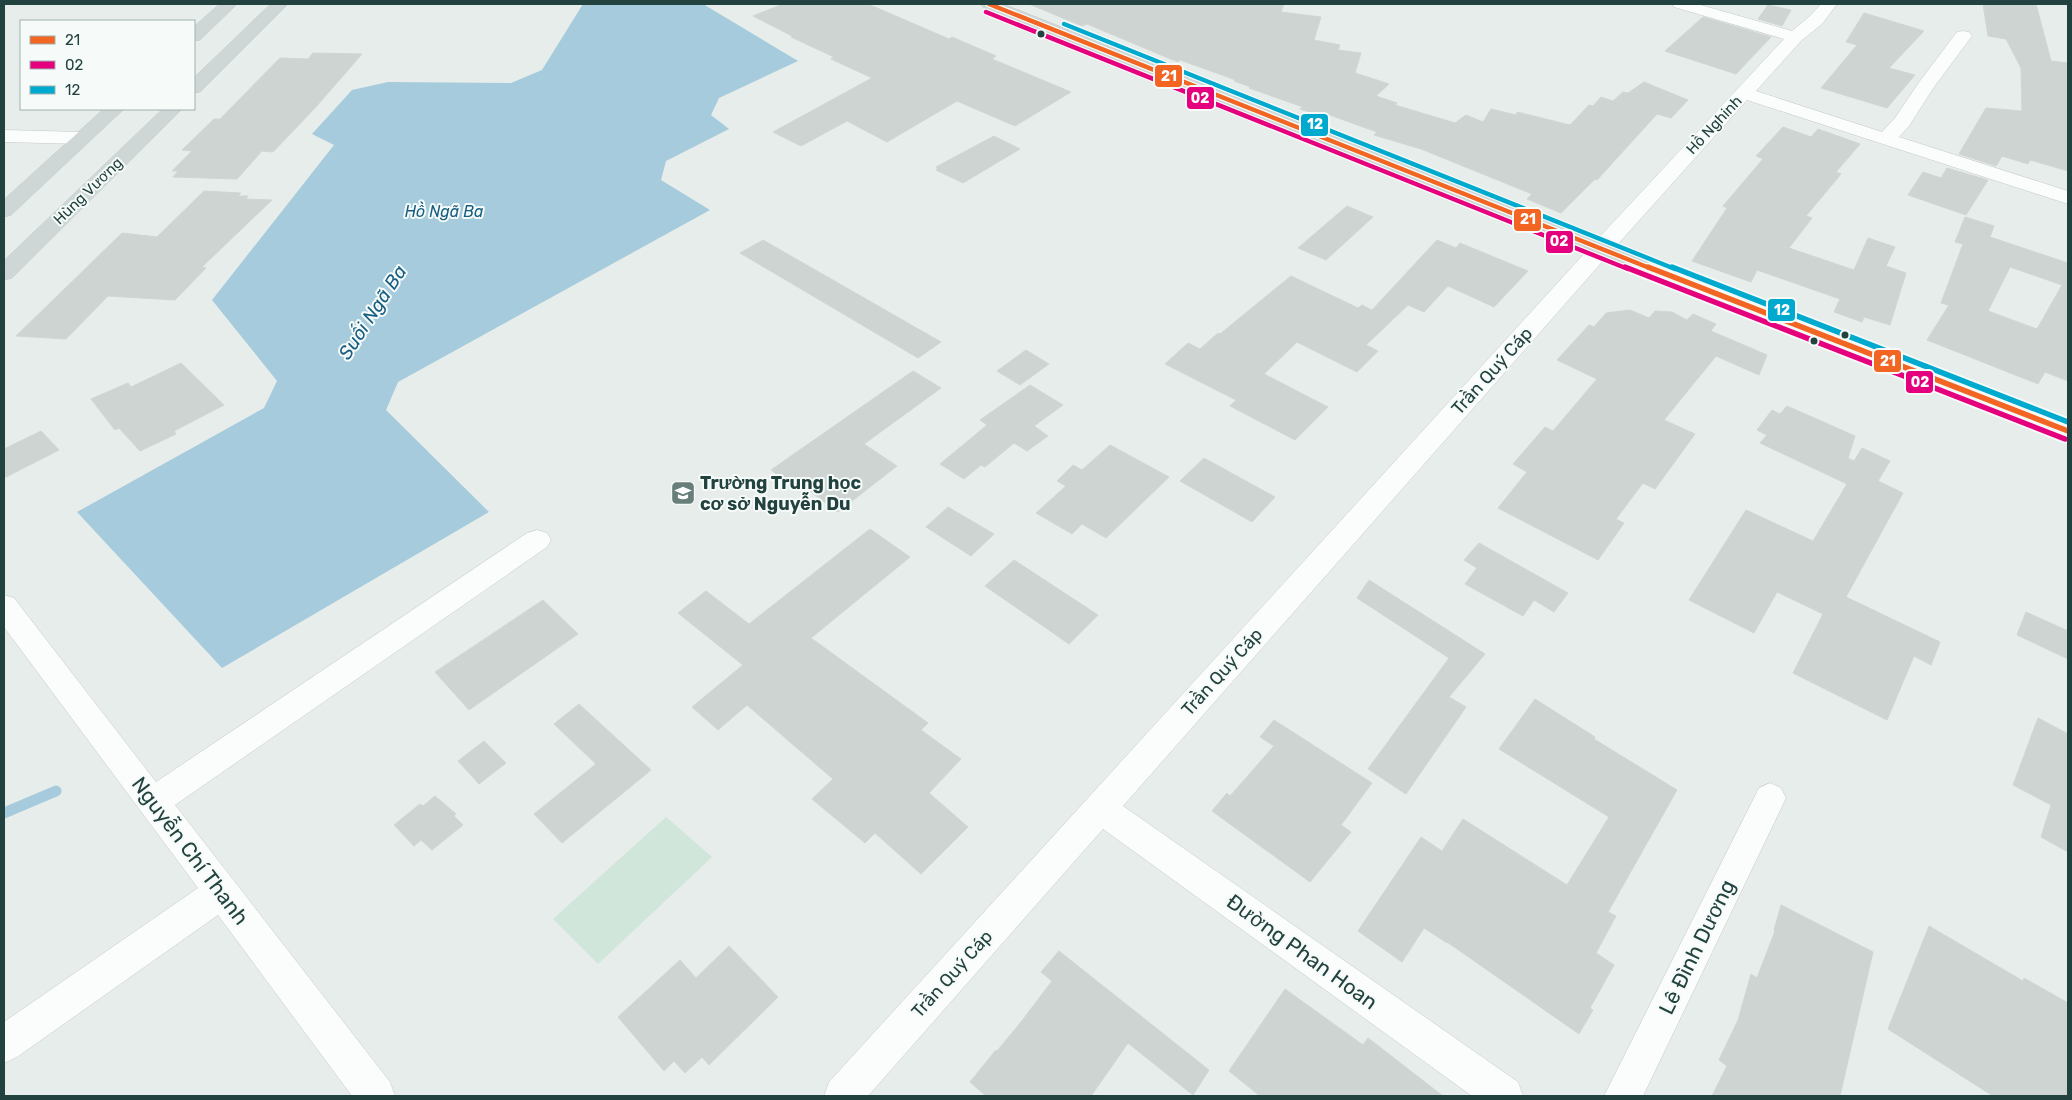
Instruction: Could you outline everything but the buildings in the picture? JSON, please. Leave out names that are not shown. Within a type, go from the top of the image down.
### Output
[{"type":"main road","points":[[195,35],[229,4]]},
{"type":"main road","points":[[195,87],[280,4]]},
{"type":"main road","points":[[989,4],[1601,249],[2068,431]]},
{"type":"main road","points":[[4,211],[114,110]]},
{"type":"main road","name":"Hùng Vương","points":[[4,273],[171,110]]},
{"type":"street","points":[[1680,4],[1795,37]]},
{"type":"street","name":"Hồ Nghinh","points":[[1601,249],[1795,37],[1816,20],[1829,4]]},
{"type":"street","points":[[1886,139],[1902,122],[1926,85],[1963,36]]},
{"type":"street","points":[[1744,93],[2068,198]]},
{"type":"street","points":[[4,136],[82,138]]},
{"type":"street","name":"Trần Quý Cáp","points":[[843,1096],[1601,249]]},
{"type":"street","points":[[153,802],[537,540]]},
{"type":"street","name":"Nguyễn Chí Thanh","points":[[4,606],[376,1096]]},
{"type":"street","name":"Lê Đình Dương","points":[[1623,1096],[1770,798]]},
{"type":"street","name":"Đường Phan Hoan","points":[[1100,808],[1504,1096]]},
{"type":"street","points":[[4,1044],[221,892]]},
{"type":"green space","points":[[666,817],[712,857],[598,964],[553,919]]},
{"type":"water","name":"Hồ Ngã Ba","points":[[583,4],[703,4],[798,61],[719,98],[711,115],[729,129],[666,161],[661,180],[710,210],[398,382],[386,410],[489,512],[222,668],[77,512],[264,408],[277,381],[212,300],[334,145],[312,134],[352,90],[388,82],[511,83],[542,70]]},
{"type":"waterway","name":"Suối Ngã Ba","points":[[4,813],[56,791]]},
{"type":"transit line","name":"21","points":[[989,4],[1601,249],[2068,431]]},
{"type":"transit line","name":"02","points":[[986,12],[1598,257],[2065,439]]},
{"type":"transit line","name":"12","points":[[1064,24],[1604,241],[2068,422]]},
{"type":"place","name":"Trường Trung học cơ sở Nguyễn Du","points":[[683,493]]}]
